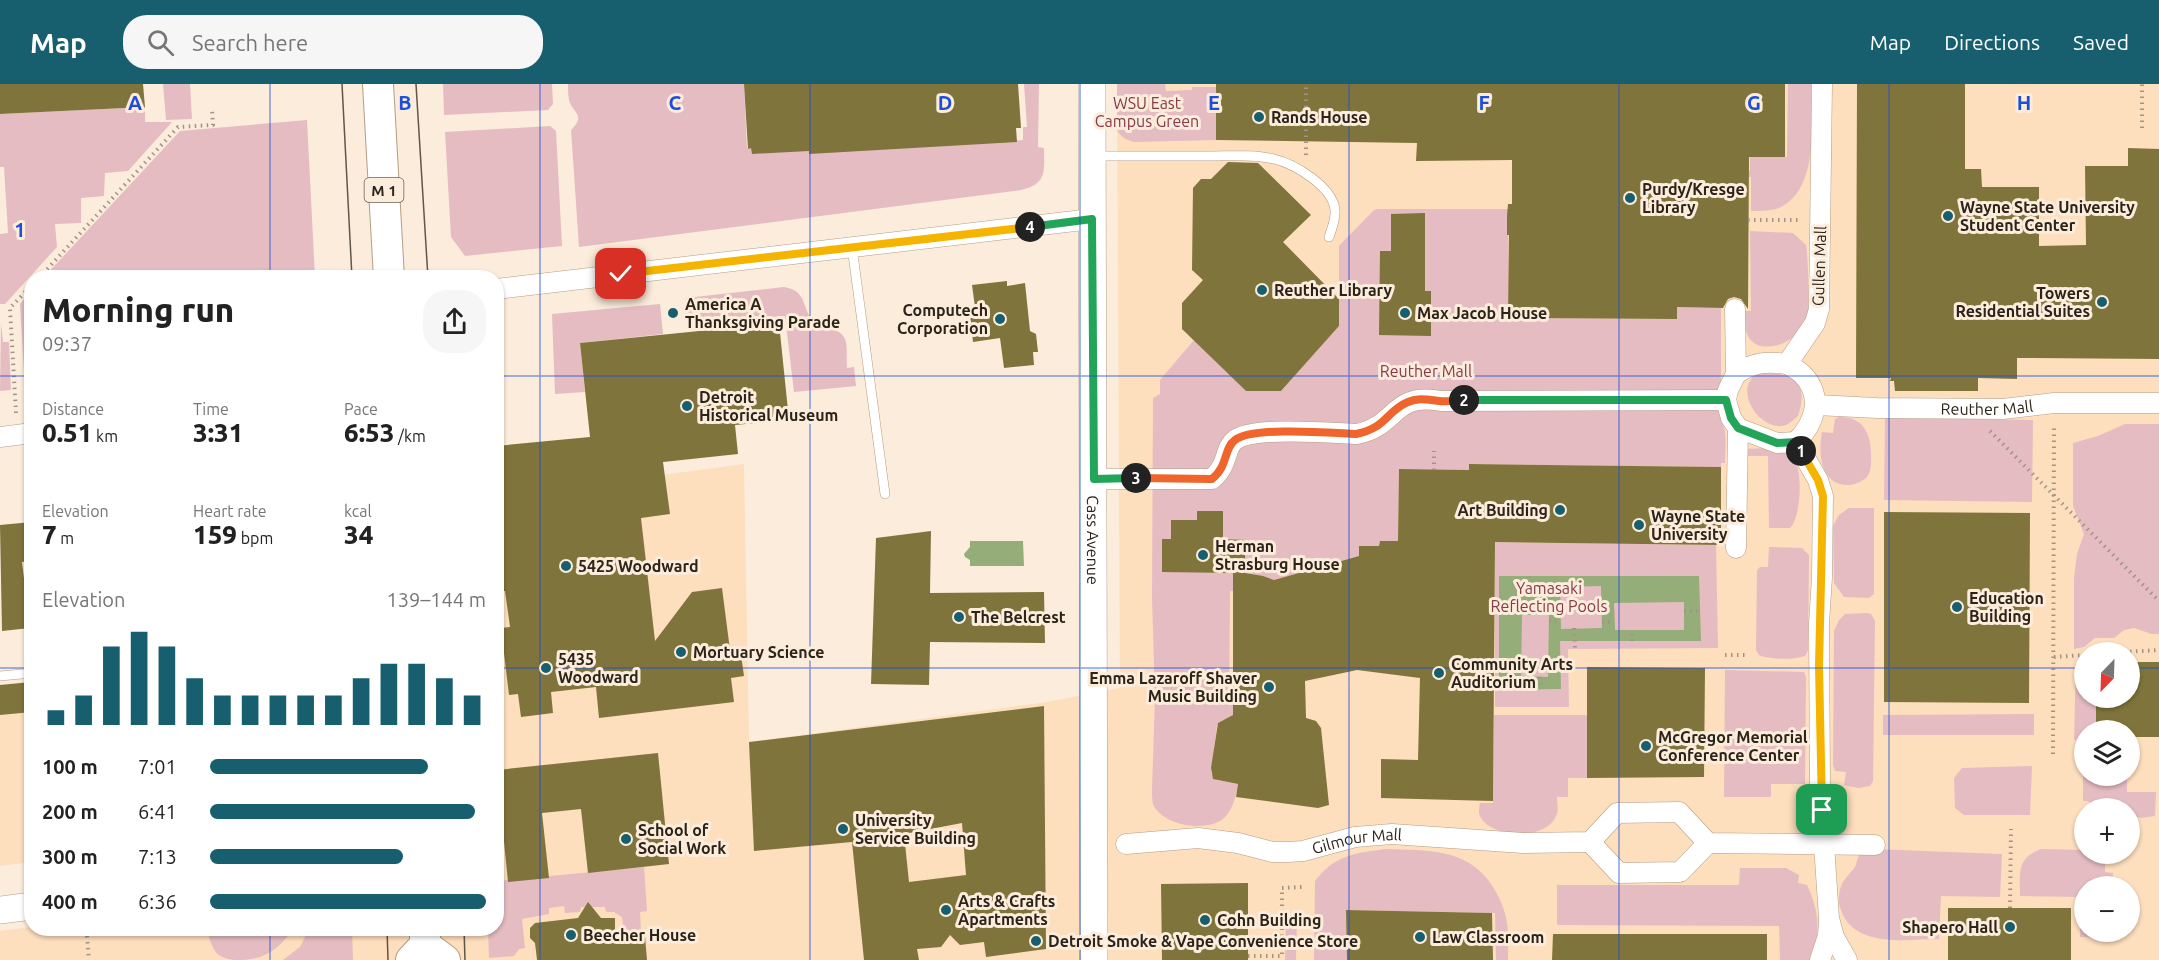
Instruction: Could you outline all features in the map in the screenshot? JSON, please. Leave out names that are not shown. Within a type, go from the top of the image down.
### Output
[{"type":"main road","name":"M 1","points":[[378,84],[388,270]]},
{"type":"street","name":"Cass Avenue","points":[[1092,84],[1094,960]]},
{"type":"street","name":"Gullen Mall","points":[[1787,363],[1815,323],[1820,309],[1822,84]]},
{"type":"street","points":[[504,288],[1092,219]]},
{"type":"street","points":[[1735,309],[1736,374],[1726,400],[1731,418],[1738,428],[1777,443],[1796,442],[1806,433],[1812,422],[1816,405],[1803,375],[1787,363],[1770,362],[1749,365],[1736,374]]},
{"type":"street","points":[[1094,479],[1212,479],[1223,468],[1229,447],[1236,439],[1246,435],[1263,432],[1356,434],[1380,426],[1406,402],[1426,398],[1441,401],[1726,400]]},
{"type":"street","name":"Reuther Mall","points":[[1816,405],[2003,410],[2054,403],[2159,403]]},
{"type":"street","points":[[1736,548],[1738,428]]},
{"type":"street","points":[[1796,442],[1818,480],[1823,496],[1819,666],[1820,786],[1829,918],[1828,936],[1820,960]]},
{"type":"street","points":[[1708,843],[1680,872],[1619,873],[1590,842],[1617,813],[1679,812],[1708,843],[1875,845]]},
{"type":"street","name":"Gilmour Mall","points":[[1126,844],[1198,838],[1238,843],[1274,852],[1288,852],[1302,851],[1355,837],[1392,834],[1523,843],[1590,842]]},
{"type":"street","points":[[0,910],[24,907]]},
{"type":"street","points":[[1829,918],[1834,937],[1847,960]]},
{"type":"lane","points":[[1092,156],[1244,156],[1272,158],[1291,164],[1319,184],[1335,205],[1334,224],[1329,237]]},
{"type":"lane","points":[[852,247],[885,494]]},
{"type":"lane","points":[[0,676],[24,674]]},
{"type":"path","points":[[1305,173],[1306,84]]},
{"type":"path","points":[[2142,84],[2142,128]]},
{"type":"path","points":[[46,270],[178,128],[213,125],[212,109]]},
{"type":"path","points":[[1748,220],[1821,220]]},
{"type":"path","points":[[16,435],[10,308],[24,293]]},
{"type":"path","points":[[2054,403],[2054,754]]},
{"type":"path","points":[[1968,409],[2159,602]]},
{"type":"path","points":[[1434,451],[1434,470]]},
{"type":"path","points":[[1684,611],[1700,611]]},
{"type":"path","points":[[1549,621],[1561,621]]},
{"type":"path","points":[[1602,622],[1614,622]]},
{"type":"path","points":[[1574,628],[1575,649]]},
{"type":"path","points":[[1632,630],[1632,641]]},
{"type":"path","points":[[2140,651],[2159,650]]},
{"type":"path","points":[[1725,655],[1746,655]]},
{"type":"path","points":[[2054,657],[2074,656]]},
{"type":"path","points":[[1540,677],[1541,689]]},
{"type":"path","points":[[2010,908],[2011,829]]},
{"type":"path","points":[[1248,956],[1282,956],[1282,888],[1302,887]]},
{"type":"path","points":[[87,936],[89,960]]},
{"type":"shaded area","name":"Wayne State University","points":[[1117,84],[2159,84],[2159,960],[0,960],[0,931],[24,928],[24,936],[504,936],[504,496],[744,464],[749,742],[1047,702],[1120,688]]},
{"type":"shaded area","points":[[970,541],[1023,541],[1024,566],[970,566],[970,560],[964,554],[970,547]]},
{"type":"shaded area","name":"Yamasaki Reflecting Pools","points":[[1499,576],[1699,576],[1701,641],[1560,641],[1561,689],[1499,690]],"holes":[[[1601,586],[1602,628],[1561,629],[1560,587]],[[1684,602],[1684,630],[1615,630],[1614,603]],[[1522,615],[1549,615],[1548,677],[1521,676]]]},
{"type":"shaded area","points":[[24,682],[24,863],[0,866],[0,685]]},
{"type":"green space","points":[[163,84],[190,84],[192,119],[166,120]]},
{"type":"green space","points":[[443,84],[552,84],[553,104],[548,110],[444,115]]},
{"type":"green space","points":[[568,84],[744,84],[747,148],[812,150],[813,152],[1023,140],[1023,127],[1027,127],[1024,84],[1039,84],[1038,147],[1044,148],[1043,175],[1036,184],[1021,190],[579,247],[571,130],[576,125],[578,117],[569,100]]},
{"type":"green space","name":"WSU East Campus Green","points":[[1117,84],[1165,84],[1166,91],[1192,90],[1192,87],[1227,87],[1217,93],[1216,140],[1134,142],[1126,139],[1117,130]]},
{"type":"green space","points":[[1788,84],[1811,84],[1812,135],[1807,170],[1801,186],[1792,199],[1779,208],[1751,211],[1751,177],[1602,177],[1750,171],[1750,157],[1787,157]]},
{"type":"green space","points":[[145,107],[145,122],[172,122],[128,171],[105,173],[104,196],[81,198],[81,223],[55,224],[57,247],[36,270],[24,270],[24,283],[5,304],[0,304],[0,234],[8,233],[4,167],[0,167],[0,114]]},
{"type":"green space","points":[[307,120],[315,270],[51,270],[180,131]]},
{"type":"green space","points":[[550,126],[556,131],[562,246],[465,256],[451,237],[445,132]]},
{"type":"green space","name":"Reuther Mall","points":[[1377,209],[1508,209],[1509,318],[1677,319],[1676,307],[1721,308],[1721,420],[1725,435],[1725,463],[1721,463],[1721,467],[1470,464],[1469,470],[1399,469],[1398,541],[1380,541],[1379,546],[1359,556],[1274,580],[1251,574],[1246,591],[1230,591],[1229,700],[1233,701],[1235,720],[1223,720],[1217,725],[1211,773],[1217,780],[1238,784],[1234,802],[1224,818],[1216,823],[1196,826],[1175,822],[1158,812],[1152,797],[1155,699],[1152,598],[1153,398],[1160,394],[1160,380],[1194,340],[1246,391],[1281,391],[1339,326],[1339,246]]},
{"type":"green space","points":[[1750,231],[1793,233],[1806,245],[1807,320],[1797,335],[1779,345],[1760,346],[1752,342],[1746,331],[1745,311],[1751,311]]},
{"type":"green space","points":[[784,287],[798,293],[808,314],[817,324],[836,330],[845,339],[847,368],[854,367],[856,386],[794,392],[785,316],[689,324],[686,298]]},
{"type":"green space","points":[[24,299],[24,371],[20,304]]},
{"type":"green space","points":[[660,304],[663,334],[580,343],[585,392],[555,394],[552,314]]},
{"type":"green space","points":[[1,323],[3,342],[9,342],[11,390],[0,391]]},
{"type":"green space","points":[[1760,372],[1789,377],[1800,387],[1802,394],[1798,416],[1786,425],[1776,426],[1767,423],[1752,408],[1747,388],[1751,379]]},
{"type":"green space","points":[[1839,417],[1854,419],[1864,427],[1871,446],[1869,474],[1861,481],[1850,485],[1832,480],[1823,467],[1821,459],[1822,432],[1833,433],[1835,419]]},
{"type":"green space","points":[[1885,418],[2033,420],[2032,502],[1884,500]]},
{"type":"green space","points":[[2125,424],[2159,424],[2159,634],[2134,628],[2124,630],[2114,638],[2095,638],[2090,642],[2074,642],[2074,577],[2077,554],[2084,534],[2073,506],[2073,443],[2098,436]]},
{"type":"green space","points":[[1746,449],[1782,450],[1792,456],[1796,462],[1800,481],[1799,504],[1790,528],[1769,528],[1768,456],[1746,456]]},
{"type":"green space","points":[[1849,508],[1874,508],[1874,594],[1869,598],[1844,597],[1834,583],[1833,526],[1839,515]]},
{"type":"green space","name":"Yamasaki Reflecting Pools","points":[[1495,542],[1716,545],[1718,648],[1568,649],[1569,707],[1495,707]]},
{"type":"green space","points":[[1769,547],[1802,548],[1809,555],[1808,650],[1803,657],[1786,659],[1768,657],[1759,655],[1756,650],[1757,570],[1760,567],[1768,567]]},
{"type":"green space","points":[[1845,614],[1871,614],[1875,621],[1873,781],[1870,786],[1858,788],[1844,785],[1846,772],[1835,771],[1833,765],[1834,631]]},
{"type":"green space","points":[[1725,670],[1804,672],[1806,677],[1805,784],[1771,784],[1771,797],[1724,797]]},
{"type":"green space","points":[[2075,708],[2100,708],[2100,720],[2074,720]]},
{"type":"green space","points":[[2034,714],[2034,735],[1883,735],[1883,715]]},
{"type":"green space","points":[[1494,715],[1587,715],[1587,778],[1568,778],[1568,797],[1557,797],[1557,814],[1550,824],[1541,830],[1516,834],[1503,832],[1492,828],[1479,813],[1480,803],[1493,803]]},
{"type":"green space","points":[[2032,766],[2030,815],[1964,815],[1955,808],[1954,778],[1962,768]]},
{"type":"green space","points":[[2083,786],[2127,786],[2127,792],[2156,792],[2155,816],[2140,818],[2140,798],[2083,798]]},
{"type":"green space","points":[[1386,849],[1444,853],[1470,863],[1481,872],[1494,889],[1505,913],[1508,960],[1496,960],[1495,913],[1347,910],[1347,960],[1314,960],[1315,881],[1330,866],[1346,857]]},
{"type":"green space","points":[[1872,849],[2002,854],[2000,897],[1941,896],[1939,939],[1887,940],[1862,934],[1844,917],[1839,904],[1839,894],[1842,883],[1855,867],[1860,854]]},
{"type":"green space","points":[[2041,849],[2074,850],[2074,864],[2105,864],[2105,872],[2113,873],[2113,876],[2074,876],[2074,897],[2020,896],[2021,867],[2027,857]]},
{"type":"green space","points":[[644,867],[647,911],[640,912],[641,931],[624,933],[622,917],[614,912],[606,912],[605,907],[581,907],[580,912],[565,913],[564,906],[549,908],[549,914],[522,919],[525,948],[519,949],[514,956],[489,958],[488,936],[504,936],[504,880]]},
{"type":"green space","points":[[1740,868],[1786,868],[1799,875],[1798,883],[1807,885],[1814,903],[1818,931],[1812,960],[1780,960],[1779,926],[1557,925],[1557,885],[1739,885]]},
{"type":"green space","points":[[1286,915],[1297,915],[1296,960],[1285,960]]},
{"type":"green space","points":[[209,936],[287,936],[277,948],[264,955],[239,960],[220,956]]},
{"type":"green space","points":[[306,936],[352,936],[353,960],[283,960],[300,947]]},
{"type":"building","points":[[0,84],[143,84],[145,107],[0,114]]},
{"type":"building","points":[[744,84],[1018,84],[1021,128],[1016,128],[1017,142],[809,154],[809,151],[752,154],[751,148],[748,149]]},
{"type":"building","name":"Purdy/Kresge Library","points":[[1216,84],[1785,84],[1785,157],[1749,157],[1748,309],[1741,299],[1734,297],[1728,299],[1723,308],[1677,307],[1677,319],[1508,318],[1509,235],[1507,235],[1507,216],[1508,204],[1512,204],[1512,160],[1416,161],[1417,143],[1216,140]]},
{"type":"building","name":"Wayne State University Student Center","points":[[1857,84],[1965,84],[1965,169],[1981,169],[1982,187],[2039,187],[2039,246],[2086,245],[2085,166],[2128,166],[2128,148],[2159,149],[2159,359],[2017,358],[2017,379],[1978,378],[1978,391],[1895,391],[1894,381],[1890,381],[1891,378],[1856,378]]},
{"type":"building","name":"Reuther Library","points":[[1228,162],[1258,163],[1311,215],[1283,242],[1339,299],[1339,326],[1281,391],[1246,391],[1182,329],[1182,303],[1203,280],[1192,270],[1193,188],[1201,179],[1211,179]]},
{"type":"building","name":"Max Jacob House","points":[[1425,213],[1425,291],[1431,291],[1431,336],[1379,335],[1380,251],[1391,251],[1391,214]]},
{"type":"building","name":"Computech Corporation","points":[[1007,281],[1007,286],[1025,283],[1030,331],[1036,334],[1038,352],[1033,352],[1034,365],[1004,368],[1000,338],[973,342],[969,307],[975,307],[972,285]]},
{"type":"building","points":[[779,323],[789,420],[735,425],[738,454],[663,462],[670,514],[641,518],[655,641],[692,592],[722,588],[730,650],[740,648],[744,676],[731,678],[734,702],[599,718],[596,687],[551,692],[553,713],[521,717],[518,694],[509,695],[504,653],[504,628],[510,627],[504,591],[504,445],[590,437],[580,343]]},
{"type":"building","points":[[1469,464],[1721,467],[1721,545],[1495,542],[1493,801],[1381,798],[1381,759],[1418,760],[1420,678],[1357,670],[1305,681],[1306,718],[1316,721],[1321,728],[1329,805],[1318,808],[1236,797],[1238,784],[1213,779],[1211,768],[1218,723],[1233,715],[1233,573],[1162,572],[1162,539],[1171,539],[1171,520],[1197,520],[1197,511],[1223,511],[1223,539],[1245,540],[1245,573],[1274,580],[1359,556],[1359,546],[1379,546],[1380,541],[1398,541],[1399,469],[1469,470]]},
{"type":"building","name":"Education Building","points":[[1884,512],[2030,513],[2029,703],[1884,702]]},
{"type":"building","points":[[24,523],[24,562],[22,562],[24,629],[2,631],[0,525]]},
{"type":"building","name":"The Belcrest","points":[[931,531],[930,593],[1044,592],[1045,643],[930,642],[929,685],[871,684],[876,538]]},
{"type":"building","points":[[2140,662],[2159,662],[2159,737],[2140,737],[2140,720],[2096,720],[2096,708],[2140,708]]},
{"type":"building","name":"McGregor Memorial Conference Center","points":[[1587,667],[1705,668],[1704,777],[1587,778]]},
{"type":"building","points":[[24,683],[24,713],[0,715],[0,685]]},
{"type":"building","name":"University Service Building","points":[[1044,706],[1046,949],[986,957],[984,942],[960,945],[950,935],[941,947],[917,949],[919,960],[864,960],[852,842],[754,851],[749,742]],"holes":[[[962,823],[966,875],[909,882],[904,834]]]},
{"type":"building","name":"School of Social Work","points":[[658,753],[669,864],[588,873],[581,809],[542,813],[549,878],[508,882],[504,841],[504,769]]},
{"type":"building","name":"Cohn Building","points":[[1248,883],[1248,960],[1162,960],[1161,884]]},
{"type":"building","name":"Beecher House","points":[[588,902],[601,918],[615,918],[615,940],[645,937],[647,960],[537,960],[535,943],[530,938],[530,928],[535,923],[578,918]]},
{"type":"building","name":"Shapero Hall","points":[[1948,908],[2071,908],[2071,960],[1948,960]]},
{"type":"building","name":"Law Classroom","points":[[1346,910],[1492,913],[1493,960],[1347,960]]},
{"type":"building","points":[[1553,934],[1767,934],[1767,960],[1552,960]]},
{"type":"tram line","points":[[342,84],[352,270]]},
{"type":"tram line","points":[[416,84],[428,270]]},
{"type":"tram line","points":[[387,936],[388,960]]},
{"type":"tram line","points":[[464,936],[465,960]]},
{"type":"place","name":"Rands House","points":[[1259,117]]},
{"type":"place","name":"Purdy/Kresge Library","points":[[1630,198]]},
{"type":"place","name":"Wayne State University Student Center","points":[[1948,216]]},
{"type":"place","name":"Reuther Library","points":[[1262,290]]},
{"type":"place","name":"Towers Residential Suites","points":[[2102,302]]},
{"type":"place","name":"America A Thanksgiving Parade","points":[[673,313]]},
{"type":"place","name":"Max Jacob House","points":[[1405,313]]},
{"type":"place","name":"Computech Corporation","points":[[1000,319]]},
{"type":"place","name":"Detroit Historical Museum","points":[[687,406]]},
{"type":"place","name":"Art Building","points":[[1560,510]]},
{"type":"place","name":"Wayne State University","points":[[1639,525]]},
{"type":"place","name":"Herman Strasburg House","points":[[1203,555]]},
{"type":"place","name":"5425 Woodward","points":[[566,566]]},
{"type":"place","name":"Education Building","points":[[1957,607]]},
{"type":"place","name":"The Belcrest","points":[[959,617]]},
{"type":"place","name":"Mortuary Science","points":[[681,652]]},
{"type":"place","name":"5435 Woodward","points":[[546,668]]},
{"type":"place","name":"Community Arts Auditorium","points":[[1439,673]]},
{"type":"place","name":"Emma Lazaroff Shaver Music Building","points":[[1269,687]]},
{"type":"place","name":"McGregor Memorial Conference Center","points":[[1646,746]]},
{"type":"place","name":"University Service Building","points":[[843,829]]},
{"type":"place","name":"School of Social Work","points":[[626,839]]},
{"type":"place","name":"Arts & Crafts Apartments","points":[[946,910]]},
{"type":"place","name":"Cohn Building","points":[[1205,920]]},
{"type":"place","name":"Shapero Hall","points":[[2010,927]]},
{"type":"place","name":"Beecher House","points":[[571,935]]},
{"type":"place","name":"Law Classroom","points":[[1420,937]]},
{"type":"place","name":"Detroit Smoke & Vape Convenience Store","points":[[1036,941]]},
{"type":"route","points":[[621,274],[1092,219],[1094,479],[1212,479],[1223,468],[1229,447],[1236,439],[1246,435],[1263,432],[1356,434],[1380,426],[1406,402],[1426,398],[1441,401],[1726,400],[1731,418],[1738,428],[1756,437],[1777,443],[1796,442],[1818,480],[1823,496],[1819,624],[1822,810]]}]
